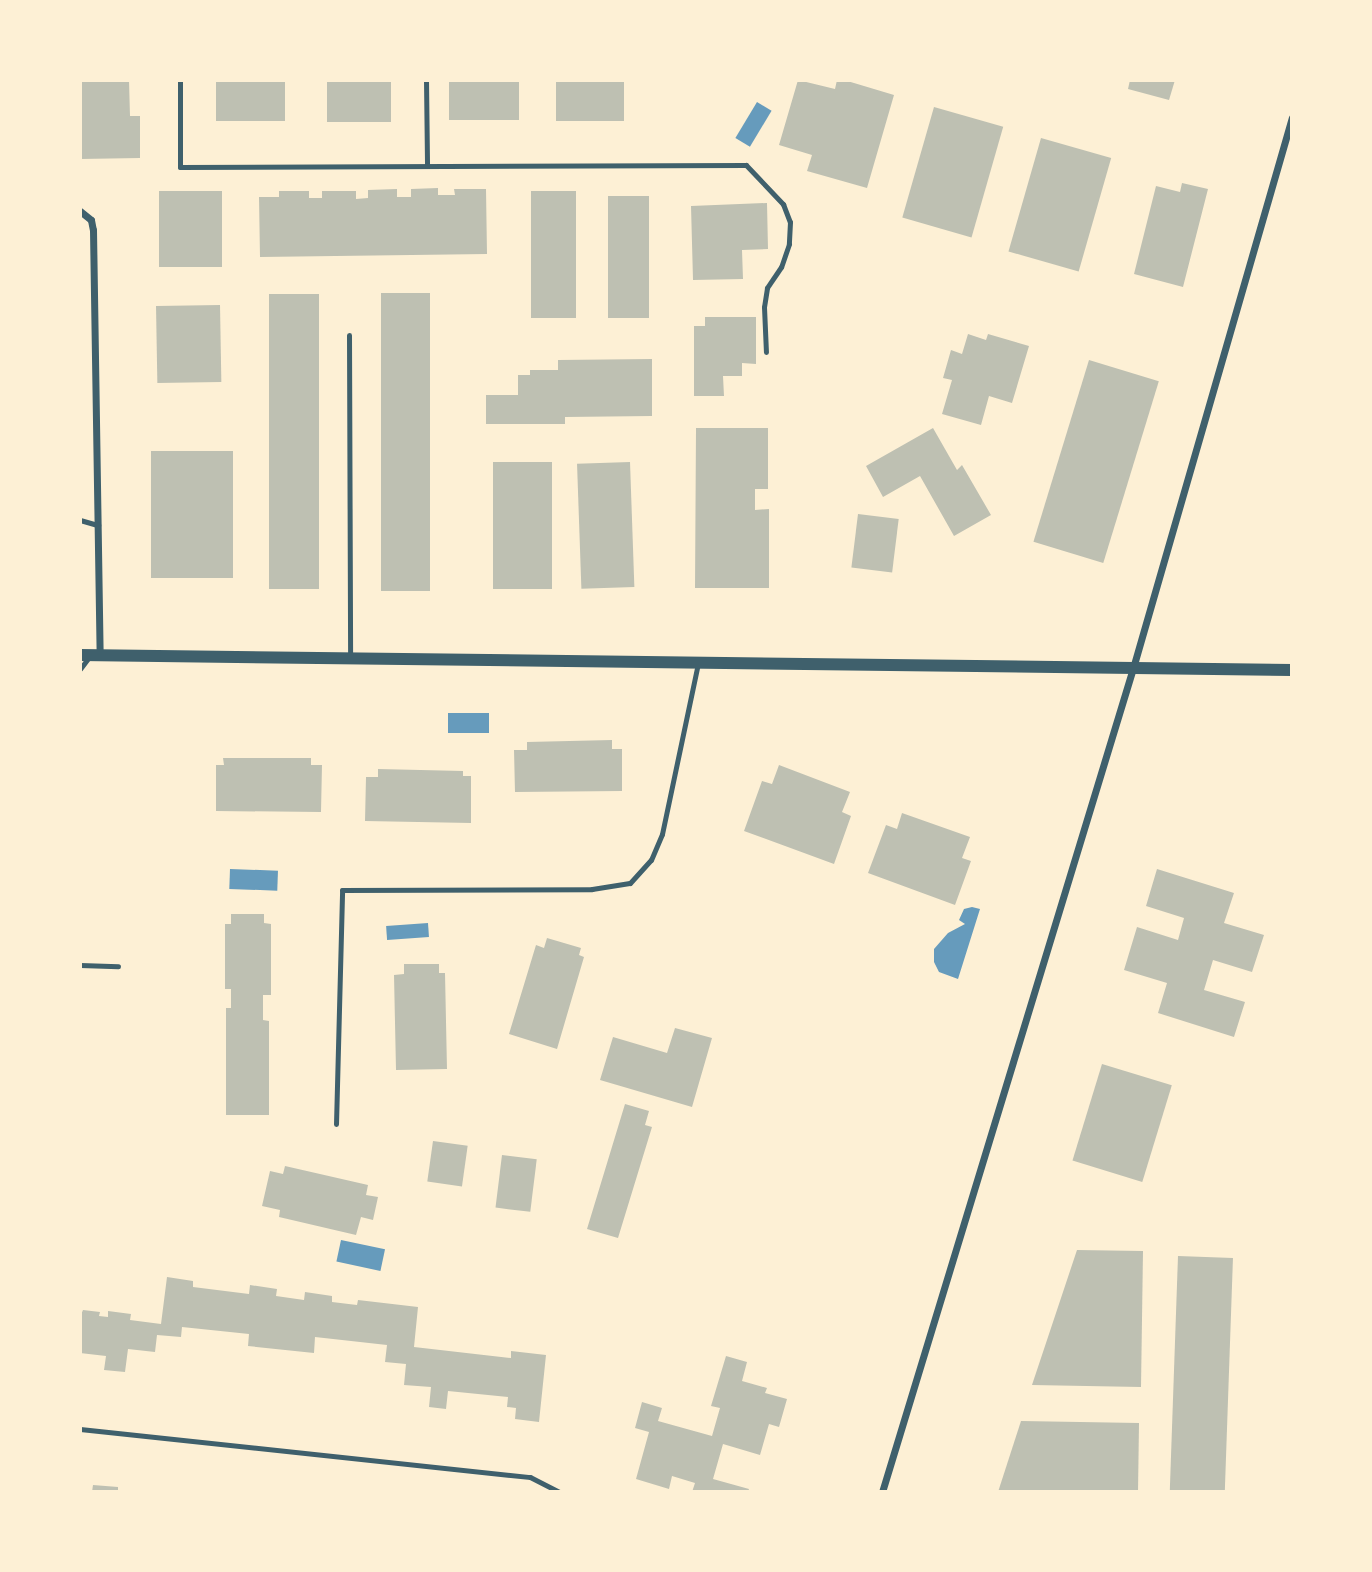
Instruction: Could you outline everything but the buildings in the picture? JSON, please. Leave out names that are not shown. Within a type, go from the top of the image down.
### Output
[{"type":"street","points":[[882,1492],[1133,668],[1292,117]]},
{"type":"street","points":[[80,211],[90,220],[93,230],[98,525],[90,655],[1292,670]]},
{"type":"lane","points":[[180,80],[180,167],[746,165],[783,204],[790,222],[789,244],[781,267],[767,288],[764,307],[766,352]]},
{"type":"lane","points":[[426,80],[427,166]]},
{"type":"lane","points":[[349,335],[350,658]]},
{"type":"lane","points":[[80,520],[98,525]]},
{"type":"lane","points":[[80,669],[90,655]]},
{"type":"lane","points":[[336,1124],[342,890],[592,889],[631,883],[651,860],[662,834],[698,663]]},
{"type":"lane","points":[[80,965],[118,966]]},
{"type":"lane","points":[[80,1429],[530,1478],[560,1492]]},
{"type":"water","points":[[757,102],[772,111],[750,147],[735,138]]},
{"type":"water","points":[[448,713],[489,713],[489,733],[448,733]]},
{"type":"water","points":[[230,869],[278,871],[277,891],[229,889]]},
{"type":"water","points":[[964,909],[980,909],[958,979],[939,972],[934,962],[934,949],[948,933],[965,924],[959,920]]},
{"type":"water","points":[[428,923],[429,937],[387,940],[386,926]]},
{"type":"water","points":[[341,1240],[385,1249],[380,1271],[336,1262]]}]
